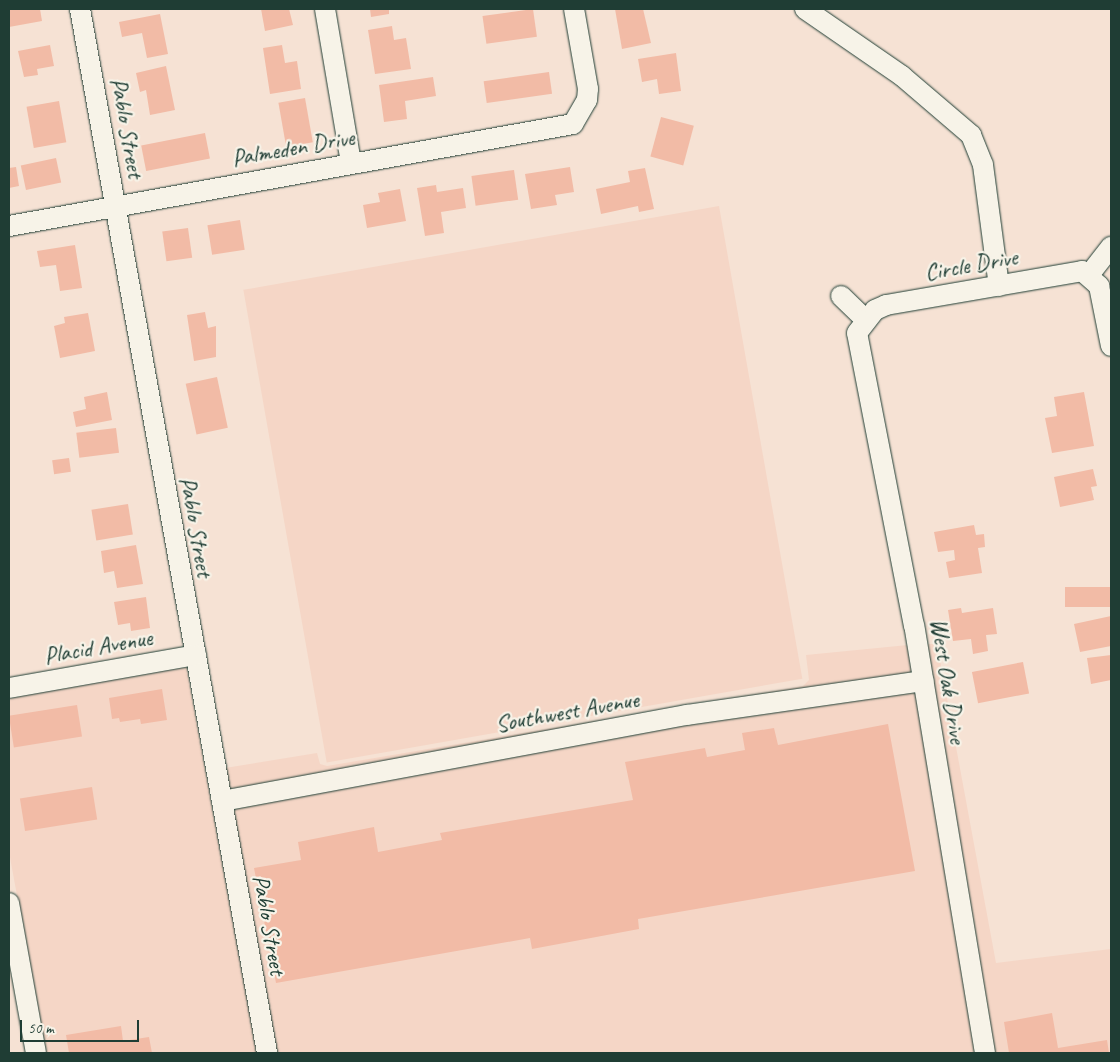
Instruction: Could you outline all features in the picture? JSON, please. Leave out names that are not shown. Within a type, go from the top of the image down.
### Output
[{"type":"street","name":"Pablo Street","points":[[80,9],[267,1053]]},
{"type":"street","points":[[325,9],[351,163]]},
{"type":"street","name":"Palmeden Drive","points":[[9,226],[573,124],[580,113],[588,89],[574,9]]},
{"type":"street","points":[[805,9],[902,76],[971,135],[983,165],[998,286]]},
{"type":"street","points":[[1111,247],[1089,275],[1099,286],[1111,346]]},
{"type":"street","name":"Circle Drive","points":[[866,320],[886,305],[1069,272],[1082,271],[1089,275]]},
{"type":"street","points":[[841,296],[866,320]]},
{"type":"street","name":"West Oak Drive","points":[[866,320],[858,334],[860,347],[924,681],[985,1053]]},
{"type":"street","name":"Placid Avenue","points":[[9,688],[196,655]]},
{"type":"street","name":"Southwest Avenue","points":[[222,801],[778,700],[924,681]]},
{"type":"street","points":[[9,903],[36,1053]]},
{"type":"shaded area","points":[[719,206],[802,679],[327,763],[243,290]]},
{"type":"shaded area","points":[[927,644],[937,644],[996,963],[1111,949],[1111,1053],[995,1053]]},
{"type":"shaded area","points":[[908,645],[913,674],[685,707],[229,791],[225,768],[317,753],[320,764],[327,766],[803,686],[809,680],[806,655]]},
{"type":"shaded area","points":[[186,665],[257,1053],[46,1053],[9,852],[9,697]]},
{"type":"shaded area","points":[[915,690],[976,1053],[276,1053],[232,808],[688,724]]},
{"type":"building","points":[[9,9],[40,9],[42,21],[9,27]]},
{"type":"building","points":[[261,9],[289,9],[293,25],[265,31]]},
{"type":"building","points":[[370,9],[389,9],[389,14],[371,17]]},
{"type":"building","points":[[533,9],[537,37],[486,44],[482,16]]},
{"type":"building","points":[[615,9],[643,9],[651,43],[622,49]]},
{"type":"building","points":[[160,14],[168,54],[147,58],[142,33],[122,37],[119,22]]},
{"type":"building","points":[[392,26],[394,40],[406,38],[411,69],[375,74],[368,30]]},
{"type":"building","points":[[50,45],[54,66],[37,69],[38,75],[24,77],[18,51]]},
{"type":"building","points":[[282,45],[285,63],[297,61],[301,89],[270,94],[263,48]]},
{"type":"building","points":[[676,53],[681,91],[659,94],[657,79],[642,82],[638,59]]},
{"type":"building","points":[[166,66],[175,110],[150,115],[146,90],[140,92],[136,73]]},
{"type":"building","points":[[549,72],[552,94],[487,103],[484,81]]},
{"type":"building","points":[[433,77],[436,96],[405,101],[407,119],[384,122],[379,85]]},
{"type":"building","points":[[305,98],[313,142],[286,147],[278,103]]},
{"type":"building","points":[[59,101],[66,142],[34,148],[27,107]]},
{"type":"building","points":[[661,117],[694,126],[683,165],[650,157]]},
{"type":"building","points":[[205,133],[210,159],[146,171],[141,145]]},
{"type":"building","points":[[56,158],[61,182],[26,190],[21,165]]},
{"type":"building","points":[[16,167],[19,186],[9,188],[9,168]]},
{"type":"building","points":[[570,167],[574,192],[555,195],[557,205],[531,209],[525,174]]},
{"type":"building","points":[[645,168],[654,209],[639,212],[638,206],[601,214],[596,189],[630,182],[628,171]]},
{"type":"building","points":[[514,170],[518,200],[476,206],[471,176]]},
{"type":"building","points":[[436,185],[437,192],[463,188],[466,208],[441,212],[444,233],[425,236],[417,188]]},
{"type":"building","points":[[400,189],[406,221],[367,228],[363,205],[380,202],[378,193]]},
{"type":"building","points":[[240,220],[245,250],[212,255],[207,225]]},
{"type":"building","points":[[188,228],[192,258],[166,261],[162,232]]},
{"type":"building","points":[[75,245],[82,288],[60,291],[56,265],[40,267],[37,251]]},
{"type":"building","points":[[205,312],[208,328],[216,326],[216,357],[194,361],[187,315]]},
{"type":"building","points":[[88,313],[95,351],[60,358],[54,326],[65,323],[64,317]]},
{"type":"building","points":[[217,377],[228,428],[197,435],[186,384]]},
{"type":"building","points":[[107,392],[112,420],[76,427],[73,412],[86,409],[84,397]]},
{"type":"building","points":[[1084,392],[1094,446],[1052,453],[1045,418],[1057,416],[1054,397]]},
{"type":"building","points":[[116,428],[119,453],[79,458],[76,433]]},
{"type":"building","points":[[69,458],[71,472],[54,474],[52,460]]},
{"type":"building","points":[[1093,469],[1097,486],[1091,487],[1094,500],[1060,507],[1054,477]]},
{"type":"building","points":[[128,504],[133,535],[96,540],[91,510]]},
{"type":"building","points":[[974,525],[976,535],[984,534],[985,547],[978,548],[982,573],[949,578],[946,562],[955,560],[954,550],[938,552],[934,532]]},
{"type":"building","points":[[136,545],[143,584],[117,588],[114,571],[104,573],[101,551]]},
{"type":"building","points":[[1065,587],[1111,587],[1111,607],[1065,607]]},
{"type":"building","points":[[146,597],[150,628],[131,631],[130,623],[118,625],[114,602]]},
{"type":"building","points":[[961,608],[962,613],[993,608],[997,634],[986,635],[988,651],[973,654],[971,639],[953,641],[948,610]]},
{"type":"building","points":[[1111,616],[1111,646],[1080,652],[1074,624]]},
{"type":"building","points":[[1111,655],[1111,680],[1091,684],[1087,658]]},
{"type":"building","points":[[1023,662],[1029,693],[978,703],[972,672]]},
{"type":"building","points":[[162,689],[167,720],[141,724],[140,719],[120,722],[119,718],[112,719],[109,698]]},
{"type":"building","points":[[77,705],[82,737],[14,747],[9,716]]},
{"type":"building","points":[[888,724],[915,871],[638,919],[639,929],[532,949],[530,938],[276,983],[254,868],[301,860],[298,842],[374,827],[378,852],[442,840],[440,833],[633,800],[625,762],[705,748],[707,757],[745,750],[742,733],[774,728],[778,745]]},
{"type":"building","points":[[92,787],[97,820],[25,831],[20,798]]},
{"type":"building","points":[[1052,1013],[1058,1048],[1107,1040],[1109,1053],[1009,1053],[1004,1022]]},
{"type":"building","points":[[121,1026],[123,1041],[149,1037],[152,1053],[69,1053],[66,1035]]}]
